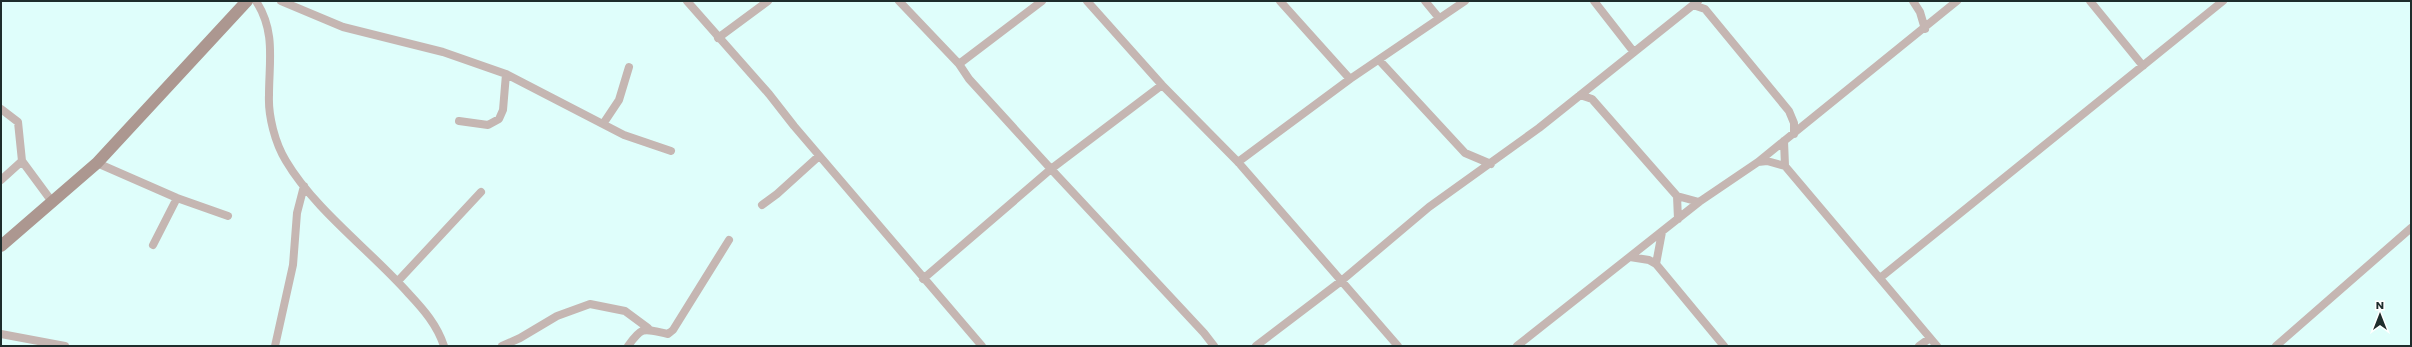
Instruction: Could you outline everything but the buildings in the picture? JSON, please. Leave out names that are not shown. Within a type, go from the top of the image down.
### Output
[{"type":"street","points":[[1,246],[53,203],[97,163],[247,1]]},
{"type":"street","points":[[256,1],[261,9],[272,47],[269,96],[276,138],[285,161],[304,186],[398,281],[431,319],[439,332],[444,346]]},
{"type":"street","points":[[280,1],[343,27],[443,52],[506,74],[624,135],[671,151]]},
{"type":"street","points":[[687,1],[718,38],[769,94],[819,156],[982,346]]},
{"type":"street","points":[[718,38],[768,1]]},
{"type":"street","points":[[899,1],[959,64],[969,79],[1204,333],[1214,346]]},
{"type":"street","points":[[959,64],[1042,1]]},
{"type":"street","points":[[1087,1],[1162,85],[1238,162],[1340,282],[1398,346]]},
{"type":"street","points":[[1280,1],[1350,79]]},
{"type":"street","points":[[1425,1],[1439,18]]},
{"type":"street","points":[[1238,162],[1350,79],[1465,1]]},
{"type":"street","points":[[1594,1],[1633,51]]},
{"type":"street","points":[[1913,1],[1920,12],[1925,29]]},
{"type":"street","points":[[1519,345],[1699,202],[1758,162],[1784,142],[1925,29],[1957,1]]},
{"type":"street","points":[[2090,1],[2144,66]]},
{"type":"street","points":[[1880,278],[2223,1]]},
{"type":"street","points":[[1256,346],[1340,282],[1429,207],[1491,164],[1696,3],[1705,9],[1789,112],[1794,123],[1794,134]]},
{"type":"street","points":[[1379,60],[1465,153],[1491,164]]},
{"type":"street","points":[[603,124],[619,100],[629,67]]},
{"type":"street","points":[[459,120],[488,125],[499,119],[503,110],[506,74]]},
{"type":"street","points":[[923,279],[1051,169],[1162,85]]},
{"type":"street","points":[[1580,95],[1592,99],[1677,196],[1699,202]]},
{"type":"street","points":[[1,109],[18,122],[22,162],[53,203]]},
{"type":"street","points":[[1784,142],[1785,166]]},
{"type":"street","points":[[762,205],[777,194],[819,156]]},
{"type":"street","points":[[1758,162],[1767,161],[1785,166],[1936,346]]},
{"type":"street","points":[[1,180],[22,162]]},
{"type":"street","points":[[97,163],[177,198],[228,216]]},
{"type":"street","points":[[275,346],[294,265],[297,213],[304,186]]},
{"type":"street","points":[[398,281],[481,192]]},
{"type":"street","points":[[1677,196],[1678,219]]},
{"type":"street","points":[[152,245],[177,198]]},
{"type":"street","points":[[2276,346],[2411,228]]},
{"type":"street","points":[[1656,264],[1658,243],[1662,232]]},
{"type":"street","points":[[502,346],[520,338],[557,316],[590,304],[625,311],[648,328],[668,334],[673,330],[729,240]]},
{"type":"street","points":[[1630,257],[1649,260],[1656,264],[1724,346]]},
{"type":"street","points":[[628,346],[638,333],[648,328]]},
{"type":"street","points":[[1,334],[65,346]]},
{"type":"street","points":[[1919,346],[1930,338]]}]
